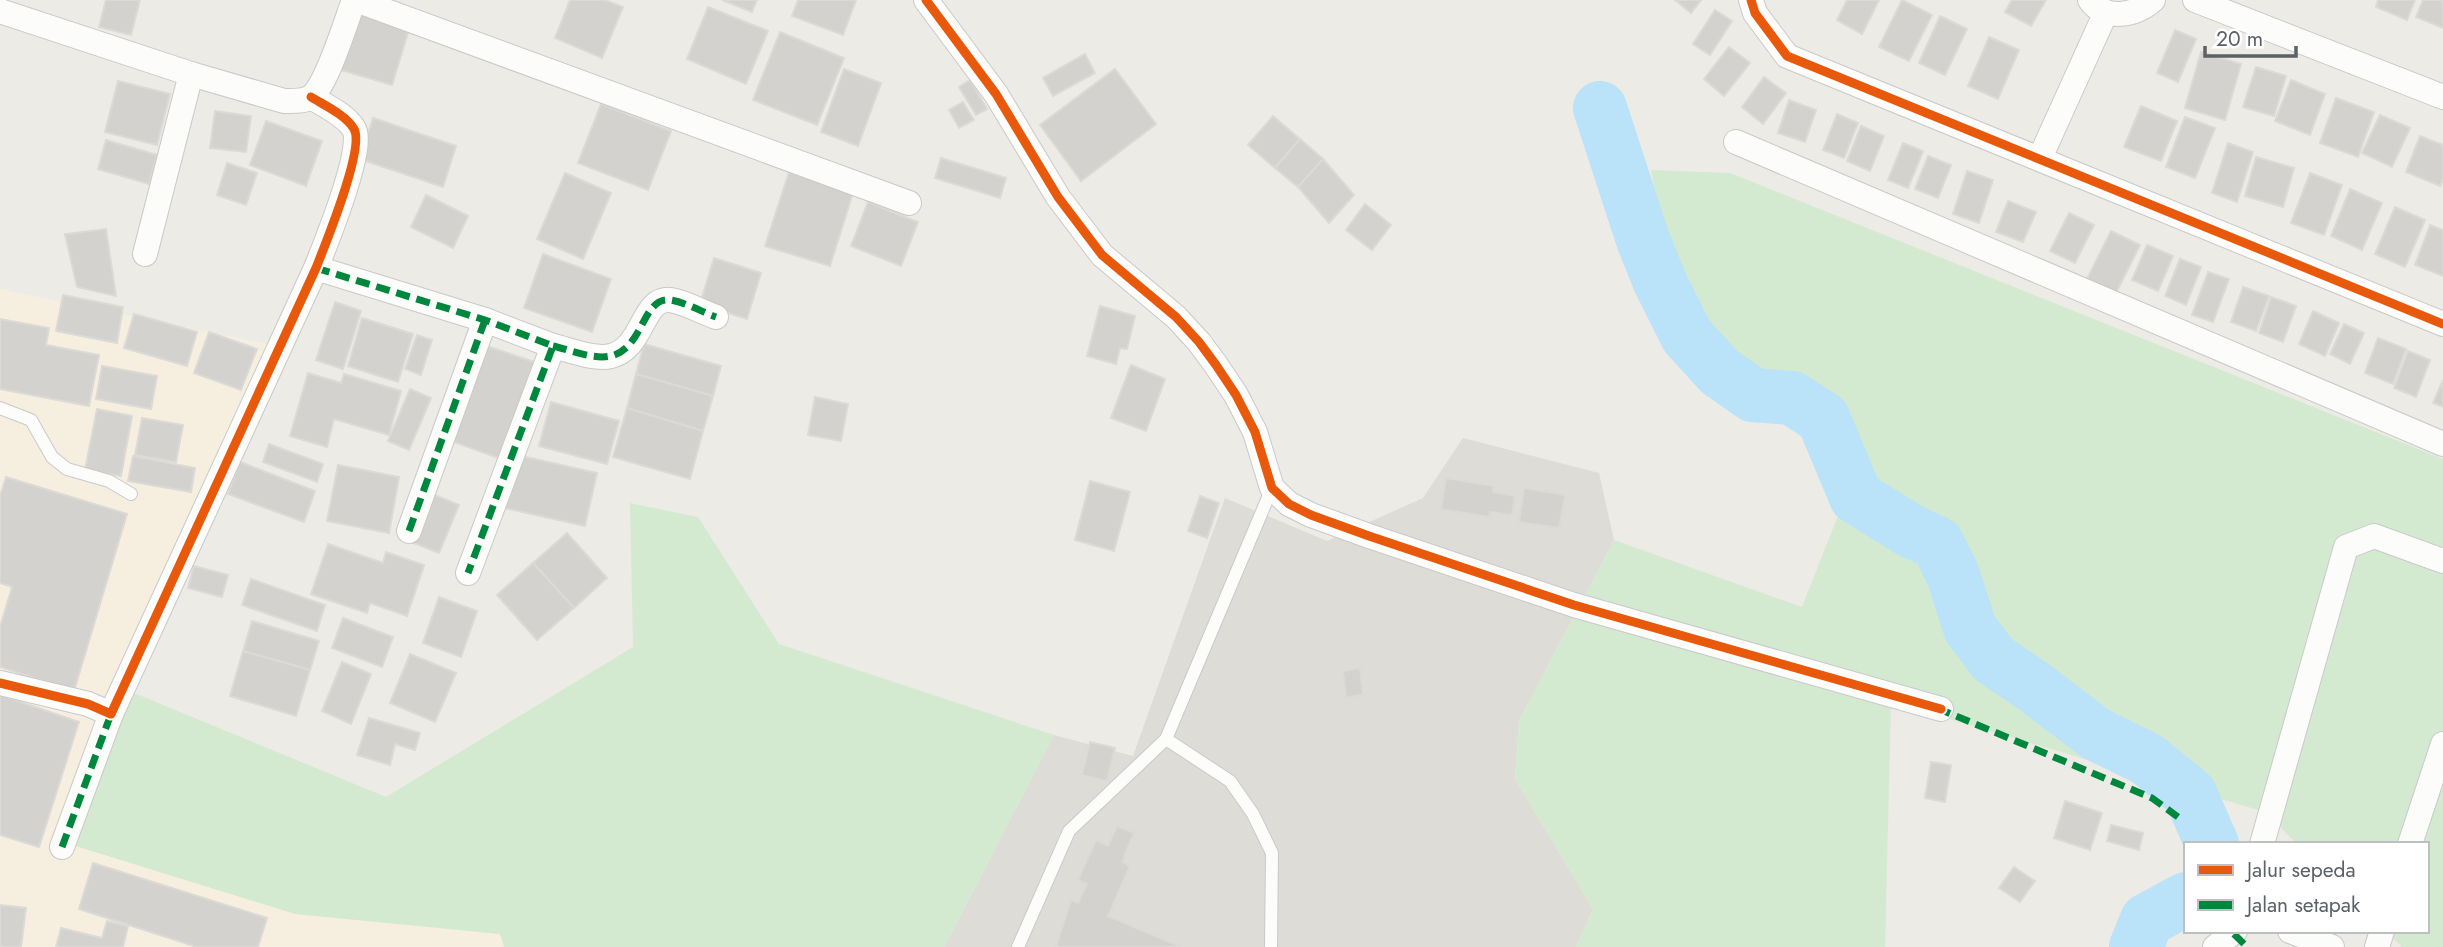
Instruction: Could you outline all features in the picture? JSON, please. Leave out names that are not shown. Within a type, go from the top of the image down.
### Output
[{"type":"street","points":[[14,9],[191,74],[295,102],[311,97],[326,75],[355,0],[909,203]]},
{"type":"street","points":[[926,0],[996,94],[1058,197],[1102,254],[1176,317],[1216,365],[1236,395],[1255,432],[1272,488],[1289,504],[1311,515],[1574,605],[1941,709]]},
{"type":"street","points":[[1751,0],[1755,13],[1787,55],[2443,324]]},
{"type":"street","points":[[2039,158],[2098,6],[2122,15],[2142,9],[2153,0]]},
{"type":"street","points":[[2195,0],[2443,97]]},
{"type":"street","points":[[145,254],[191,74]]},
{"type":"street","points":[[62,847],[111,714],[316,268],[340,204],[354,154],[356,134],[349,122],[311,97]]},
{"type":"street","points":[[1736,142],[2443,444]]},
{"type":"street","points":[[316,268],[485,320],[553,346],[604,357],[620,353],[630,346],[654,304],[662,301],[671,300],[716,317]]},
{"type":"street","points":[[408,531],[485,320]]},
{"type":"street","points":[[468,573],[553,346]]},
{"type":"street","points":[[2263,842],[2346,547],[2374,536],[2443,561]]},
{"type":"street","points":[[0,683],[88,705],[111,714]]},
{"type":"street","points":[[2411,842],[2443,744]]},
{"type":"street","points":[[2295,933],[2332,947]]},
{"type":"lane","points":[[0,408],[31,420],[52,457],[67,469],[109,481],[131,494]]},
{"type":"lane","points":[[1018,947],[1069,831],[1166,740],[1272,488]]},
{"type":"lane","points":[[1166,740],[1230,781],[1253,814],[1272,853],[1272,947]]},
{"type":"shaded area","points":[[0,289],[291,349],[89,753],[295,914],[501,934],[504,947],[0,947]]},
{"type":"shaded area","points":[[1463,438],[1599,473],[1614,540],[1519,721],[1515,779],[1593,909],[1576,947],[944,947],[1054,735],[1133,756],[1225,498],[1327,541],[1423,498]]},
{"type":"green space","points":[[1651,170],[1730,173],[2443,459],[2443,947],[2402,947],[2388,933],[2429,933],[2429,842],[2295,842],[2265,812],[1891,702],[1885,947],[1576,947],[1593,909],[1515,779],[1519,721],[1614,540],[1802,607],[1858,465],[1676,304]]},
{"type":"green space","points":[[630,503],[698,517],[779,644],[1054,735],[944,947],[504,947],[500,934],[295,914],[69,844],[122,688],[386,797],[633,647]]},
{"type":"building","points":[[106,0],[140,0],[131,35],[99,27]]},
{"type":"building","points":[[570,0],[605,0],[623,7],[602,58],[555,38]]},
{"type":"building","points":[[722,0],[757,0],[752,12]]},
{"type":"building","points":[[798,0],[856,0],[843,35],[792,16]]},
{"type":"building","points":[[1675,0],[1701,0],[1691,13]]},
{"type":"building","points":[[1847,0],[1879,0],[1862,34],[1837,20]]},
{"type":"building","points":[[1902,0],[1932,15],[1909,61],[1879,47]]},
{"type":"building","points":[[2012,0],[2046,0],[2031,26],[2005,12]]},
{"type":"building","points":[[2378,0],[2415,0],[2407,20],[2376,7]]},
{"type":"building","points":[[2423,0],[2443,0],[2443,28],[2416,17]]},
{"type":"building","points":[[358,6],[411,23],[392,85],[338,69]]},
{"type":"building","points":[[708,7],[768,31],[746,84],[687,59]]},
{"type":"building","points":[[1715,10],[1732,21],[1710,55],[1693,44]]},
{"type":"building","points":[[1940,16],[1967,29],[1945,75],[1919,63]]},
{"type":"building","points":[[2175,30],[2196,39],[2178,82],[2157,73]]},
{"type":"building","points":[[780,32],[844,58],[817,125],[753,100]]},
{"type":"building","points":[[1989,37],[2019,50],[1998,99],[1968,86]]},
{"type":"building","points":[[1729,47],[1750,63],[1724,96],[1704,79]]},
{"type":"building","points":[[2201,52],[2241,64],[2225,120],[2185,108]]},
{"type":"building","points":[[1085,54],[1095,73],[1053,96],[1043,78]]},
{"type":"building","points":[[2256,67],[2286,76],[2274,116],[2243,107]]},
{"type":"building","points":[[844,69],[881,83],[858,146],[821,132]]},
{"type":"building","points":[[1115,69],[1156,124],[1081,181],[1040,125]]},
{"type":"building","points":[[1764,77],[1786,93],[1763,124],[1742,107]]},
{"type":"building","points":[[970,80],[987,109],[976,115],[959,87]]},
{"type":"building","points":[[2291,80],[2325,94],[2310,135],[2275,121]]},
{"type":"building","points":[[118,81],[170,94],[157,145],[105,132]]},
{"type":"building","points":[[2336,98],[2374,112],[2358,157],[2320,143]]},
{"type":"building","points":[[1789,100],[1816,110],[1805,142],[1778,133]]},
{"type":"building","points":[[963,102],[974,120],[959,128],[949,110]]},
{"type":"building","points":[[601,104],[671,131],[648,190],[578,163]]},
{"type":"building","points":[[2141,106],[2177,121],[2161,161],[2124,147]]},
{"type":"building","points":[[215,111],[251,116],[246,152],[210,148]]},
{"type":"building","points":[[1837,114],[1858,123],[1844,158],[1823,150]]},
{"type":"building","points":[[2380,115],[2410,128],[2392,167],[2362,153]]},
{"type":"building","points":[[1273,116],[1300,139],[1275,168],[1248,145]]},
{"type":"building","points":[[2185,117],[2215,128],[2195,178],[2166,167]]},
{"type":"building","points":[[373,118],[456,146],[443,187],[360,159]]},
{"type":"building","points":[[266,121],[322,141],[306,186],[250,165]]},
{"type":"building","points":[[1861,126],[1884,136],[1870,171],[1847,161]]},
{"type":"building","points":[[2420,136],[2443,145],[2443,179],[2440,186],[2406,172]]},
{"type":"building","points":[[1300,139],[1323,159],[1298,187],[1275,168]]},
{"type":"building","points":[[106,140],[157,155],[149,184],[98,169]]},
{"type":"building","points":[[1903,143],[1923,151],[1908,188],[1888,180]]},
{"type":"building","points":[[2228,143],[2253,152],[2237,202],[2212,193]]},
{"type":"building","points":[[1928,156],[1951,165],[1938,198],[1915,189]]},
{"type":"building","points":[[2256,157],[2294,168],[2283,207],[2245,196]]},
{"type":"building","points":[[941,158],[1006,178],[1000,198],[935,178]]},
{"type":"building","points":[[1323,159],[1354,195],[1329,223],[1298,187]]},
{"type":"building","points":[[227,163],[257,173],[246,205],[217,195]]},
{"type":"building","points":[[1967,171],[1993,180],[1979,223],[1953,214]]},
{"type":"building","points":[[789,172],[853,193],[830,266],[765,246]]},
{"type":"building","points":[[565,173],[611,193],[583,259],[537,239]]},
{"type":"building","points":[[2310,173],[2342,185],[2324,235],[2291,223]]},
{"type":"building","points":[[2350,189],[2382,203],[2362,250],[2331,236]]},
{"type":"building","points":[[426,195],[468,216],[453,248],[411,227]]},
{"type":"building","points":[[2008,201],[2036,212],[2023,242],[1996,232]]},
{"type":"building","points":[[868,202],[918,222],[901,266],[851,246]]},
{"type":"building","points":[[1365,204],[1391,225],[1372,250],[1346,230]]},
{"type":"building","points":[[2395,207],[2425,220],[2405,267],[2375,254]]},
{"type":"building","points":[[2069,213],[2094,225],[2075,263],[2050,251]]},
{"type":"building","points":[[2430,225],[2443,230],[2443,276],[2415,265]]},
{"type":"building","points":[[106,229],[116,296],[77,287],[65,234]]},
{"type":"building","points":[[2111,231],[2140,245],[2115,295],[2086,281]]},
{"type":"building","points":[[2147,245],[2173,256],[2158,291],[2132,280]]},
{"type":"building","points":[[543,254],[611,279],[592,332],[524,308]]},
{"type":"building","points":[[714,258],[761,273],[747,319],[700,304]]},
{"type":"building","points":[[2180,259],[2201,267],[2186,305],[2165,296]]},
{"type":"building","points":[[2208,272],[2229,279],[2213,322],[2192,315]]},
{"type":"building","points":[[2243,287],[2269,296],[2256,331],[2231,322]]},
{"type":"building","points":[[63,295],[123,307],[117,343],[56,331]]},
{"type":"building","points":[[2271,297],[2296,306],[2283,342],[2259,333]]},
{"type":"building","points":[[335,302],[361,311],[343,369],[316,360]]},
{"type":"building","points":[[1100,306],[1135,316],[1127,349],[1120,348],[1116,364],[1087,356]]},
{"type":"building","points":[[2313,311],[2339,323],[2325,356],[2299,344]]},
{"type":"building","points":[[134,314],[197,332],[187,366],[124,348]]},
{"type":"building","points":[[362,318],[413,334],[398,382],[348,366]]},
{"type":"building","points":[[0,319],[49,328],[46,345],[99,355],[89,406],[0,389]]},
{"type":"building","points":[[2344,324],[2364,333],[2350,364],[2330,354]]},
{"type":"building","points":[[209,332],[257,349],[241,390],[194,373]]},
{"type":"building","points":[[417,335],[432,340],[421,375],[405,369]]},
{"type":"building","points":[[2378,338],[2406,349],[2393,384],[2365,373]]},
{"type":"building","points":[[644,344],[721,366],[713,396],[636,374]]},
{"type":"building","points":[[484,345],[537,363],[504,460],[451,441]]},
{"type":"building","points":[[2408,351],[2430,360],[2416,397],[2394,388]]},
{"type":"building","points":[[1131,365],[1165,379],[1146,431],[1111,418]]},
{"type":"building","points":[[102,366],[157,376],[151,409],[96,399]]},
{"type":"building","points":[[308,373],[341,383],[344,374],[401,391],[389,435],[334,419],[327,447],[290,436]]},
{"type":"building","points":[[636,374],[713,396],[703,431],[627,408]]},
{"type":"building","points":[[2443,380],[2443,407],[2433,403]]},
{"type":"building","points":[[410,389],[431,398],[409,450],[388,441]]},
{"type":"building","points":[[815,397],[848,404],[841,441],[808,435]]},
{"type":"building","points":[[551,402],[619,421],[607,464],[539,446]]},
{"type":"building","points":[[627,408],[703,431],[690,479],[613,457]]},
{"type":"building","points":[[97,409],[132,416],[121,476],[85,470]]},
{"type":"building","points":[[142,418],[183,425],[176,462],[135,455]]},
{"type":"building","points":[[269,444],[323,464],[317,482],[263,462]]},
{"type":"building","points":[[517,455],[597,473],[585,526],[505,508]]},
{"type":"building","points":[[133,456],[195,468],[191,492],[128,481]]},
{"type":"building","points":[[240,462],[315,491],[304,522],[228,494]]},
{"type":"building","points":[[338,465],[399,477],[389,533],[327,521]]},
{"type":"building","points":[[6,477],[127,514],[74,691],[0,667],[0,627],[12,587],[0,583],[0,496]]},
{"type":"building","points":[[1446,478],[1494,486],[1493,492],[1515,496],[1512,515],[1490,512],[1489,517],[1441,509]]},
{"type":"building","points":[[1090,481],[1130,492],[1114,551],[1075,540]]},
{"type":"building","points":[[1524,488],[1565,495],[1559,528],[1519,522]]},
{"type":"building","points":[[430,493],[459,505],[439,553],[411,542]]},
{"type":"building","points":[[1200,496],[1219,503],[1207,538],[1188,531]]},
{"type":"building","points":[[567,533],[607,578],[574,608],[533,563]]},
{"type":"building","points":[[328,544],[383,563],[386,552],[424,565],[407,616],[370,603],[367,613],[311,594]]},
{"type":"building","points":[[533,563],[574,608],[537,640],[497,595]]},
{"type":"building","points":[[194,566],[228,575],[222,597],[188,588]]},
{"type":"building","points":[[251,579],[325,605],[317,631],[242,605]]},
{"type":"building","points":[[439,597],[477,611],[461,657],[423,643]]},
{"type":"building","points":[[343,618],[393,637],[382,667],[332,648]]},
{"type":"building","points":[[252,621],[319,641],[310,670],[243,651]]},
{"type":"building","points":[[243,651],[310,670],[296,716],[230,696]]},
{"type":"building","points":[[410,654],[456,673],[435,722],[390,703]]},
{"type":"building","points":[[342,662],[371,674],[351,724],[322,711]]},
{"type":"building","points":[[1360,668],[1363,695],[1346,697],[1343,671]]},
{"type":"building","points":[[0,695],[79,722],[39,847],[0,835]]},
{"type":"building","points":[[369,718],[420,733],[415,750],[395,744],[390,765],[357,755]]},
{"type":"building","points":[[1090,742],[1115,748],[1107,781],[1082,775]]},
{"type":"building","points":[[1931,762],[1951,765],[1945,802],[1925,798]]},
{"type":"building","points":[[2065,801],[2102,813],[2090,850],[2054,838]]},
{"type":"building","points":[[2111,825],[2143,833],[2139,850],[2107,841]]},
{"type":"building","points":[[1117,826],[1134,833],[1122,862],[1130,866],[1108,916],[1181,947],[1056,947],[1071,900],[1078,903],[1087,884],[1078,880],[1096,840],[1108,846]]},
{"type":"building","points":[[93,863],[267,918],[258,947],[197,947],[79,909]]},
{"type":"building","points":[[2014,867],[2035,881],[2020,902],[1999,888]]},
{"type":"building","points":[[0,905],[26,908],[21,947],[0,947]]},
{"type":"building","points":[[107,921],[128,926],[123,947],[56,947],[61,928],[102,938]]},
{"type":"waterway","points":[[1600,108],[1643,240],[1687,336],[1720,372],[1753,395],[1792,398],[1823,418],[1856,497],[1909,530],[1937,543],[1953,575],[1970,628],[1993,659],[2096,734],[2147,759],[2190,794],[2211,842]]},
{"type":"waterway","points":[[2136,947],[2147,920],[2184,900]]},
{"type":"marked path","points":[[316,268],[485,320],[553,346],[468,573]]},
{"type":"marked path","points":[[553,346],[590,356],[611,356],[630,343],[648,314],[661,301],[676,301],[716,317]]},
{"type":"marked path","points":[[409,531],[485,320]]},
{"type":"marked path","points":[[1937,708],[2152,798],[2178,817]]},
{"type":"marked path","points":[[62,847],[111,714]]},
{"type":"marked path","points":[[2234,934],[2247,947]]},
{"type":"cycle path","points":[[926,0],[996,94],[1058,197],[1102,255],[1176,317],[1216,365],[1236,395],[1255,432],[1272,488],[1289,504],[1369,536],[1574,605],[1941,709]]},
{"type":"cycle path","points":[[1751,0],[1755,13],[1787,56],[2443,324]]},
{"type":"cycle path","points":[[0,683],[88,704],[111,714],[316,268],[335,219],[354,156],[356,139],[350,124],[311,97]]}]
